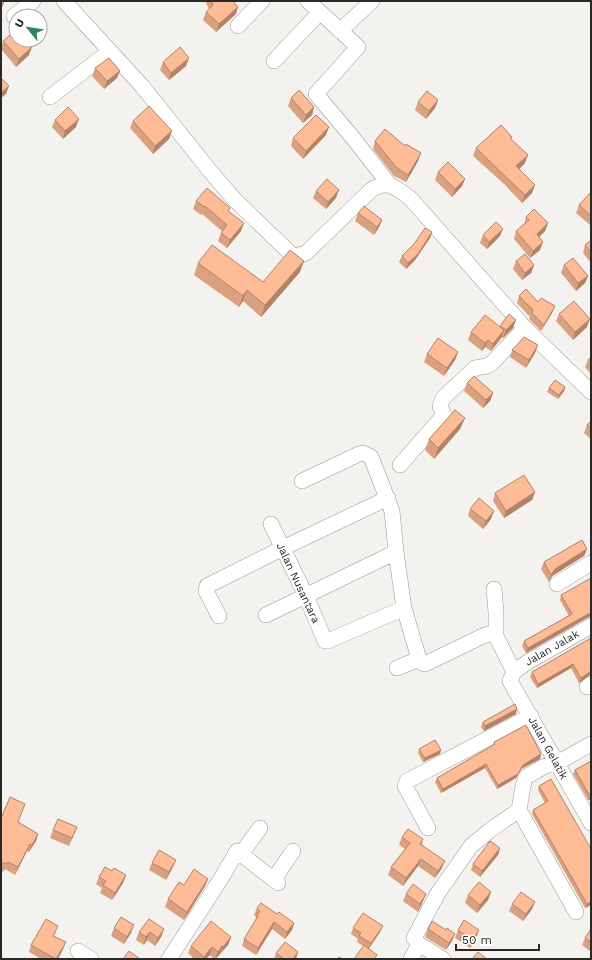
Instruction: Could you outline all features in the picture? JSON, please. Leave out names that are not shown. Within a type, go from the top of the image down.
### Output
[{"type":"street","points":[[24,8],[32,1]]},
{"type":"street","points":[[64,1],[142,86],[229,193],[293,256],[300,256],[306,252],[371,190],[381,185],[389,184]]},
{"type":"street","points":[[238,26],[262,1]]},
{"type":"street","points":[[308,1],[358,47],[316,94],[389,184],[410,198],[450,241],[480,278],[525,328],[591,392]]},
{"type":"street","points":[[340,31],[372,1]]},
{"type":"street","points":[[274,61],[320,12]]},
{"type":"street","points":[[50,97],[110,51]]},
{"type":"street","points":[[400,465],[444,416],[440,406],[443,398],[474,368],[487,366],[492,363],[525,328]]},
{"type":"street","points":[[302,481],[363,453],[371,457],[392,511],[404,608],[419,659],[422,663],[425,664],[485,635],[491,634],[496,636]]},
{"type":"street","points":[[219,616],[206,591],[207,586],[388,498]]},
{"type":"street","name":"Jalan Nusantara","points":[[271,524],[326,641],[404,608]]},
{"type":"street","points":[[266,615],[396,552]]},
{"type":"street","points":[[557,584],[591,563]]},
{"type":"street","points":[[494,589],[496,636],[514,672]]},
{"type":"street","name":"Jalan Jalak","points":[[514,672],[526,663],[591,626]]},
{"type":"street","points":[[397,668],[419,659]]},
{"type":"street","name":"Jalan Gelatik","points":[[514,672],[510,681],[556,762],[588,807],[591,823]]},
{"type":"street","points":[[428,828],[405,786],[407,781],[531,716]]},
{"type":"street","points":[[576,912],[519,810],[526,777],[543,767],[591,744]]},
{"type":"street","points":[[443,959],[419,944],[414,938],[419,926],[438,892],[465,853],[479,838],[519,810]]},
{"type":"street","points":[[241,854],[260,828]]},
{"type":"street","points":[[169,959],[237,851],[276,881],[294,851]]},
{"type":"street","points":[[411,959],[419,944]]},
{"type":"street","points":[[78,951],[91,959]]},
{"type":"building","points":[[211,1],[233,1],[238,7],[219,24],[206,12],[213,5]]},
{"type":"building","points":[[8,37],[8,47],[3,41]]},
{"type":"building","points":[[180,47],[189,58],[171,73],[163,62]]},
{"type":"building","points":[[9,48],[31,48],[19,59]]},
{"type":"building","points":[[109,58],[120,71],[107,81],[95,68]]},
{"type":"building","points":[[1,78],[9,86],[1,93]]},
{"type":"building","points":[[299,90],[314,107],[306,115],[291,98]]},
{"type":"building","points":[[427,91],[438,100],[429,111],[418,102]]},
{"type":"building","points":[[149,106],[172,131],[155,146],[133,121]]},
{"type":"building","points":[[68,107],[79,119],[65,131],[55,120]]},
{"type":"building","points":[[316,115],[329,127],[306,151],[293,138]]},
{"type":"building","points":[[501,125],[512,137],[510,138],[528,155],[516,166],[535,185],[525,195],[476,148]]},
{"type":"building","points":[[385,129],[405,146],[406,144],[421,153],[408,175],[397,168],[375,141]]},
{"type":"building","points":[[448,162],[465,179],[455,189],[438,172]]},
{"type":"building","points":[[327,179],[339,190],[328,202],[316,191]]},
{"type":"building","points":[[207,188],[230,208],[228,211],[244,223],[230,240],[221,233],[227,225],[205,206],[204,207],[196,201]]},
{"type":"building","points":[[591,192],[591,216],[579,205]]},
{"type":"building","points":[[364,206],[382,220],[377,227],[358,213]]},
{"type":"building","points":[[534,209],[548,223],[537,234],[543,242],[533,251],[516,231],[529,220],[526,217]]},
{"type":"building","points":[[496,222],[503,229],[489,242],[483,235]]},
{"type":"building","points":[[425,228],[432,232],[418,254],[408,263],[402,256],[414,244]]},
{"type":"building","points":[[591,240],[591,252],[585,245]]},
{"type":"building","points":[[212,245],[263,282],[290,250],[304,261],[265,305],[247,290],[243,296],[198,263]]},
{"type":"building","points":[[525,254],[534,265],[525,273],[516,261]]},
{"type":"building","points":[[573,258],[588,276],[578,283],[564,265]]},
{"type":"building","points":[[526,289],[538,302],[541,298],[555,306],[544,325],[532,313],[533,310],[519,296]]},
{"type":"building","points":[[574,301],[590,319],[575,332],[559,314]]},
{"type":"building","points":[[509,314],[516,320],[506,330],[500,326]]},
{"type":"building","points":[[485,315],[504,330],[493,344],[488,340],[485,343],[471,332]]},
{"type":"building","points":[[524,337],[538,345],[529,360],[512,350]]},
{"type":"building","points":[[438,338],[458,352],[447,368],[427,354]]},
{"type":"building","points":[[591,357],[591,364],[588,360]]},
{"type":"building","points":[[474,376],[493,393],[486,400],[467,383]]},
{"type":"building","points":[[555,380],[565,387],[559,395],[549,388]]},
{"type":"building","points":[[455,410],[465,418],[438,448],[429,439]]},
{"type":"building","points":[[591,421],[591,428],[587,425]]},
{"type":"building","points":[[524,475],[535,492],[506,511],[495,493]]},
{"type":"building","points":[[479,498],[494,511],[486,521],[470,509]]},
{"type":"building","points":[[582,540],[587,549],[555,569],[551,575],[544,562]]},
{"type":"building","points":[[591,578],[591,613],[528,648],[524,641],[572,614],[561,595]]},
{"type":"building","points":[[591,638],[591,671],[581,678],[573,664],[538,684],[532,672]]},
{"type":"building","points":[[515,704],[517,709],[485,726],[483,722]]},
{"type":"building","points":[[526,725],[541,754],[523,765],[518,774],[498,785],[486,764],[443,789],[437,778],[495,744],[494,742]]},
{"type":"building","points":[[435,740],[441,750],[425,758],[419,749]]},
{"type":"building","points":[[591,761],[591,796],[590,796],[575,770]]},
{"type":"building","points":[[551,779],[591,849],[591,902],[587,904],[533,810],[548,801],[539,786]]},
{"type":"building","points":[[10,797],[25,804],[18,822],[38,834],[32,845],[30,844],[18,867],[8,862],[6,864],[1,862],[1,816]]},
{"type":"building","points":[[58,819],[77,827],[72,838],[53,830]]},
{"type":"building","points":[[408,829],[423,839],[420,844],[445,861],[438,871],[421,859],[406,878],[391,867],[410,843],[402,837]]},
{"type":"building","points":[[490,841],[500,848],[482,871],[473,864]]},
{"type":"building","points":[[159,850],[176,860],[169,872],[152,863]]},
{"type":"building","points":[[105,867],[112,871],[114,868],[126,875],[115,893],[103,885],[106,881],[99,877]]},
{"type":"building","points":[[194,869],[208,879],[187,912],[168,899],[179,882],[184,885]]},
{"type":"building","points":[[479,882],[491,892],[480,905],[468,895]]},
{"type":"building","points":[[413,884],[426,894],[420,904],[406,894]]},
{"type":"building","points":[[521,892],[535,902],[526,914],[512,904]]},
{"type":"building","points":[[261,903],[277,914],[279,912],[294,923],[287,932],[274,922],[258,948],[244,939],[258,916],[257,915],[260,911],[257,908]]},
{"type":"building","points":[[363,913],[383,926],[371,943],[359,936],[361,933],[353,928]]},
{"type":"building","points":[[121,917],[134,925],[127,937],[114,928]]},
{"type":"building","points":[[46,919],[58,926],[53,936],[66,942],[56,959],[31,945]]},
{"type":"building","points":[[149,919],[164,929],[158,938],[150,932],[146,937],[139,932]]},
{"type":"building","points":[[464,920],[479,930],[472,940],[458,930]]},
{"type":"building","points":[[211,921],[231,937],[218,952],[212,947],[204,957],[191,946]]},
{"type":"building","points":[[432,921],[446,930],[447,928],[455,934],[449,943],[428,929]]},
{"type":"building","points":[[591,929],[591,942],[585,938]]},
{"type":"building","points":[[285,942],[298,952],[293,959],[284,959],[276,953]]},
{"type":"building","points":[[364,945],[377,955],[374,959],[354,959]]},
{"type":"building","points":[[129,951],[140,959],[123,959]]},
{"type":"building","points":[[478,952],[487,959],[472,959]]}]
